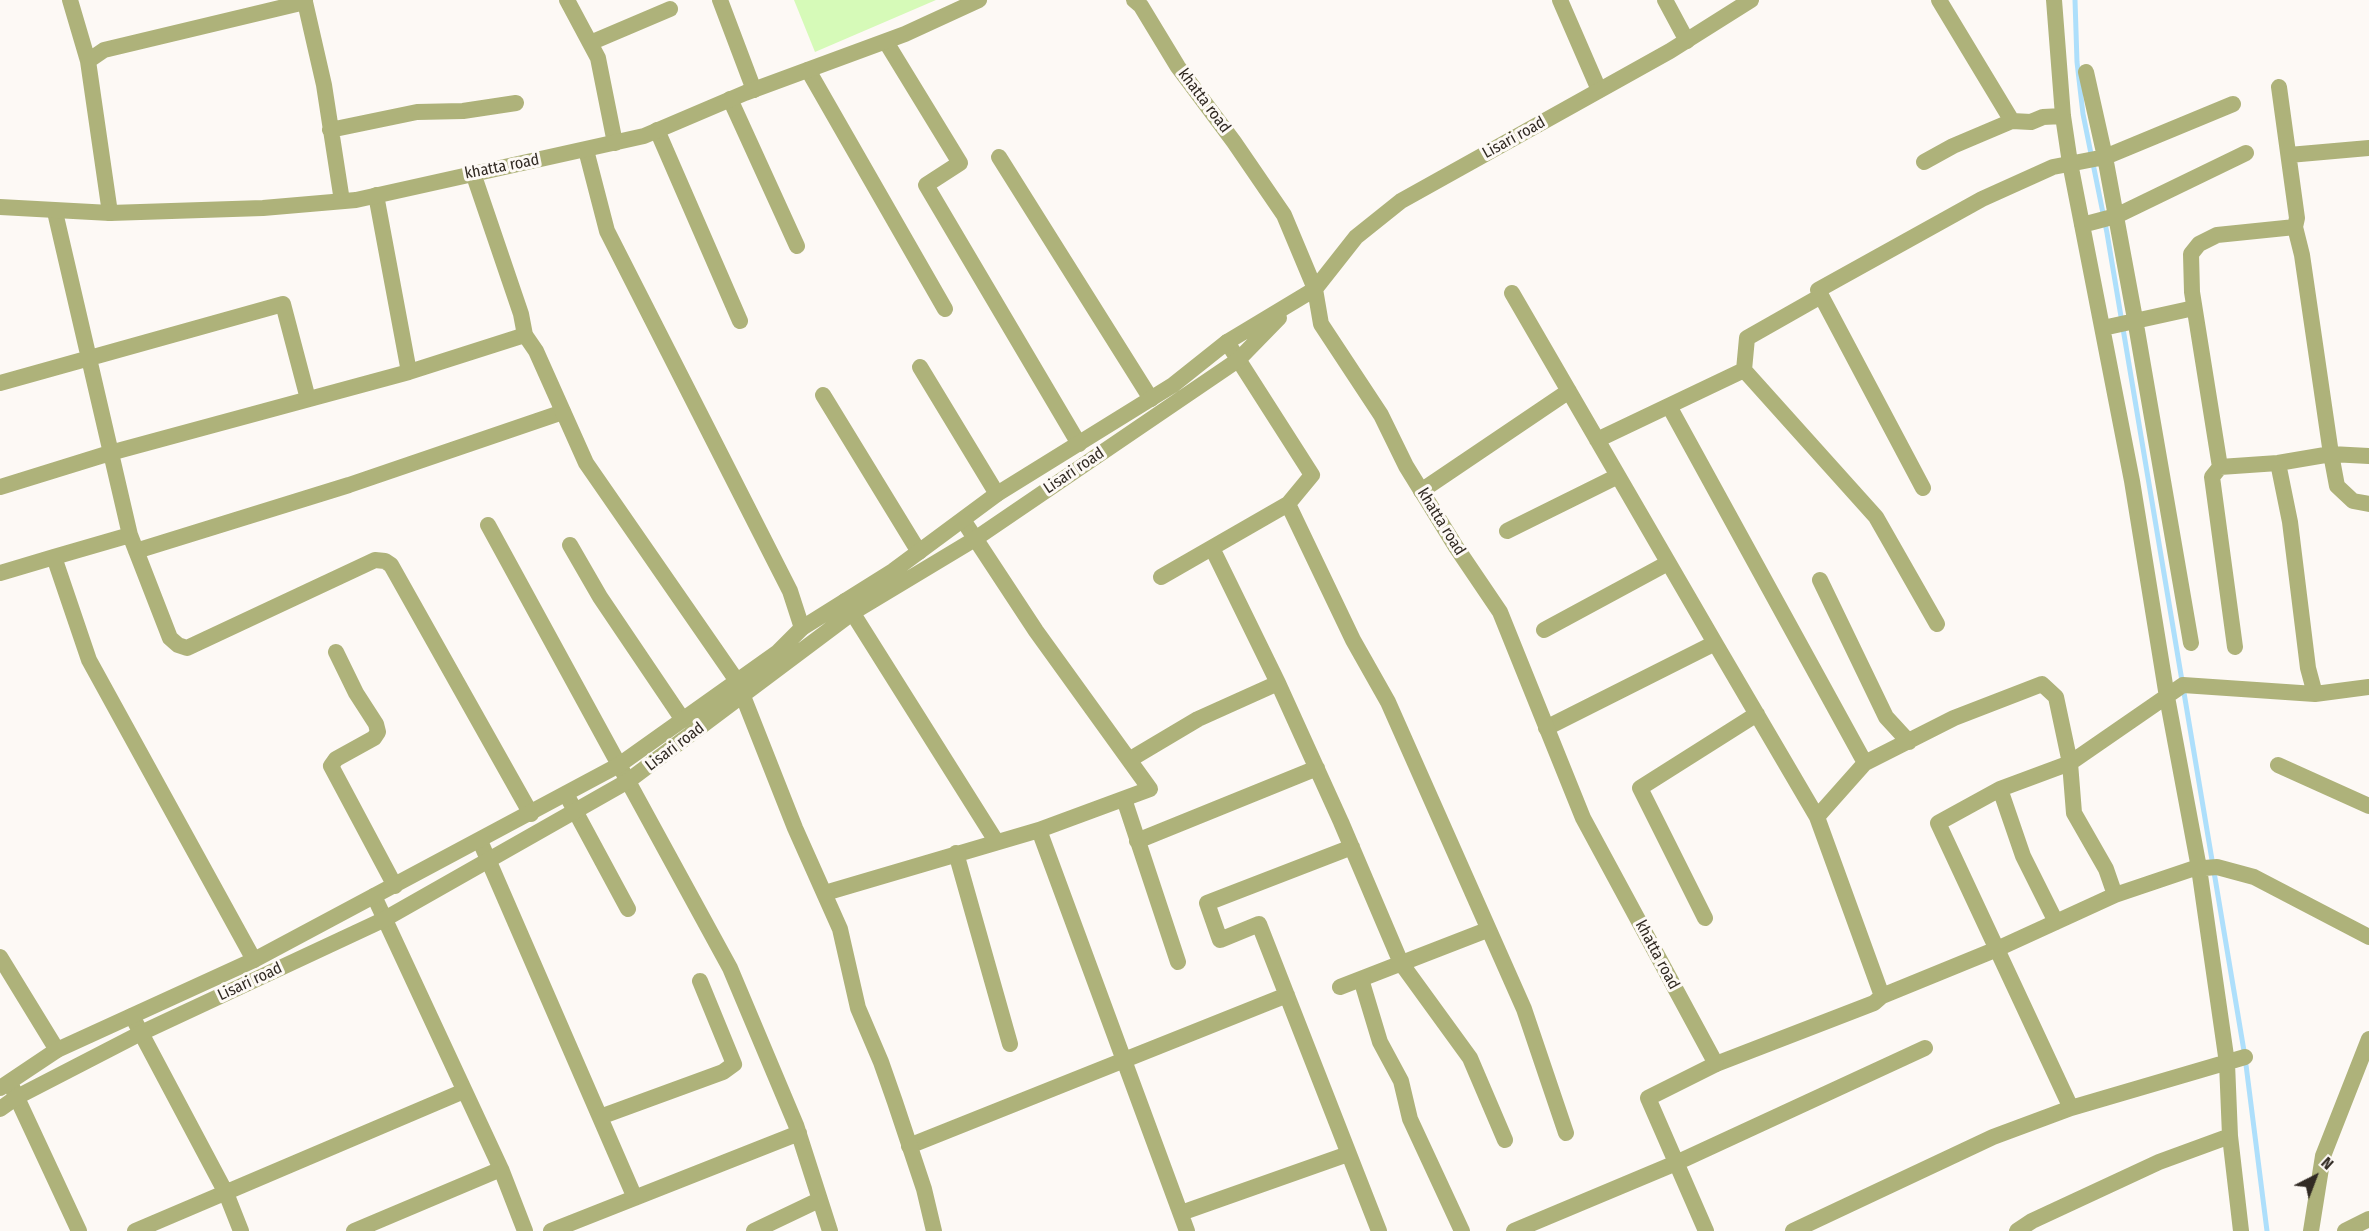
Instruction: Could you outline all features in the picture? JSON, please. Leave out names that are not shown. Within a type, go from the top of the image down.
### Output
[{"type":"street","points":[[70,0],[88,61],[110,213]]},
{"type":"street","points":[[567,0],[598,58],[615,143]]},
{"type":"street","points":[[720,0],[754,90]]},
{"type":"street","name":"khatta road","points":[[0,207],[55,212],[110,213],[253,208],[342,201],[376,195],[644,136],[730,99],[886,42],[979,0]]},
{"type":"street","name":"khatta road","points":[[1134,0],[1141,6],[1178,67],[1234,142],[1284,215],[1315,289],[1321,324],[1381,415],[1421,491],[1500,612],[1583,818],[1716,1064]]},
{"type":"street","points":[[1560,0],[1599,90]]},
{"type":"street","points":[[1665,0],[1687,40]]},
{"type":"street","name":"Lisari road","points":[[9,1089],[141,1033],[383,920],[628,781],[740,688],[997,494],[1173,386],[1227,342],[1315,289],[1356,237],[1401,201],[1687,40],[1751,0]]},
{"type":"street","points":[[1939,0],[2012,121]]},
{"type":"street","points":[[2054,0],[2063,116],[2070,163],[2132,481],[2167,697],[2199,868],[2227,1063],[2230,1136],[2241,1231]]},
{"type":"street","points":[[88,61],[104,50],[305,1],[324,85],[342,201]]},
{"type":"street","points":[[590,43],[670,9]]},
{"type":"street","points":[[886,42],[960,163],[926,185],[1079,444]]},
{"type":"street","points":[[808,70],[945,309]]},
{"type":"street","points":[[2086,72],[2105,157],[2135,319],[2191,643]]},
{"type":"street","points":[[2279,87],[2297,218],[2295,227],[2302,255],[2337,486],[2353,501],[2369,504]]},
{"type":"street","points":[[730,99],[797,246]]},
{"type":"street","points":[[330,130],[417,112],[463,111],[516,103]]},
{"type":"street","points":[[1923,488],[1818,290],[1982,199],[2053,167],[2105,157],[2233,104]]},
{"type":"street","points":[[1924,162],[1953,146],[2012,121],[2031,122],[2043,117],[2063,116]]},
{"type":"street","points":[[657,130],[740,321]]},
{"type":"street","points":[[2289,155],[2369,148]]},
{"type":"street","points":[[586,150],[607,231],[790,591],[802,628]]},
{"type":"street","points":[[2082,225],[2116,216],[2246,153]]},
{"type":"street","points":[[999,157],[1151,399]]},
{"type":"street","points":[[473,173],[521,314],[525,335],[536,351],[586,463],[740,688],[795,828],[840,928],[858,1008],[881,1062],[924,1189],[934,1231]]},
{"type":"street","points":[[376,195],[409,372]]},
{"type":"street","points":[[55,212],[133,543],[170,638],[178,645],[187,648],[375,560],[386,561],[391,565],[531,813]]},
{"type":"street","points":[[2220,467],[2194,308],[2191,254],[2199,244],[2217,235],[2295,227]]},
{"type":"street","points":[[1512,293],[1817,817],[1882,996]]},
{"type":"street","points":[[1821,296],[1747,338],[1744,370],[1876,517],[1937,624]]},
{"type":"street","name":"Lisari road","points":[[0,1110],[9,1089],[57,1050],[254,960],[619,765],[683,720],[740,688],[802,628],[848,607],[975,539],[1238,360],[1296,300]]},
{"type":"street","points":[[0,383],[283,304],[308,399]]},
{"type":"street","points":[[2103,328],[2135,319],[2194,308]]},
{"type":"street","points":[[0,487],[110,453],[409,372],[525,335]]},
{"type":"street","points":[[1161,577],[1288,504],[1312,475],[1227,342]]},
{"type":"street","points":[[920,367],[997,494]]},
{"type":"street","points":[[1597,440],[1744,370]]},
{"type":"street","points":[[1421,491],[1569,391]]},
{"type":"street","points":[[823,395],[919,552]]},
{"type":"street","points":[[1669,406],[1865,764]]},
{"type":"street","points":[[0,573],[54,557],[133,543],[349,485],[563,412]]},
{"type":"street","points":[[2235,647],[2212,477],[2220,467],[2278,463],[2331,454],[2369,456]]},
{"type":"street","points":[[2278,463],[2290,522],[2308,668],[2315,694]]},
{"type":"street","points":[[1507,531],[1618,476]]},
{"type":"street","points":[[1288,504],[1353,640],[1388,702],[1487,930],[1524,1009],[1566,1132]]},
{"type":"street","points":[[825,893],[1039,830],[1150,789],[1036,631],[963,520]]},
{"type":"street","points":[[488,525],[730,968],[799,1133],[830,1231]]},
{"type":"street","points":[[570,545],[600,597],[683,720]]},
{"type":"street","points":[[1212,548],[1317,768],[1401,963],[1470,1058],[1505,1140]]},
{"type":"street","points":[[54,557],[89,660],[254,960]]},
{"type":"street","points":[[1544,630],[1668,563]]},
{"type":"street","points":[[1820,580],[1886,717],[1909,742]]},
{"type":"street","points":[[848,607],[996,841]]},
{"type":"street","points":[[1546,728],[1715,643]]},
{"type":"street","points":[[336,652],[356,693],[376,724],[378,732],[374,738],[336,759],[331,765],[395,886]]},
{"type":"street","points":[[1129,760],[1198,719],[1278,683]]},
{"type":"street","points":[[1817,817],[1865,764],[1954,718],[2042,684],[2056,697],[2070,763],[2074,813],[2106,869],[2115,895]]},
{"type":"street","points":[[2071,1108],[1938,823],[2000,789],[2070,763],[2183,685],[2315,694],[2369,687]]},
{"type":"street","points":[[1705,918],[1640,788],[1757,714]]},
{"type":"street","points":[[2278,765],[2369,806]]},
{"type":"street","points":[[1137,842],[1317,768]]},
{"type":"street","points":[[2000,789],[2023,856],[2056,922]]},
{"type":"street","points":[[566,794],[628,909]]},
{"type":"street","points":[[1124,799],[1178,962]]},
{"type":"street","points":[[1039,830],[1187,1231]]},
{"type":"street","points":[[480,841],[635,1198]]},
{"type":"street","points":[[1352,847],[1208,903],[1220,940],[1259,924],[1379,1231]]},
{"type":"street","points":[[956,853],[1011,1044]]},
{"type":"street","points":[[1706,1231],[1648,1098],[1716,1064],[1874,1003],[1882,996],[1997,949],[2115,895],[2199,868],[2217,867],[2254,877],[2369,937]]},
{"type":"street","points":[[374,896],[383,920],[501,1169],[525,1231]]},
{"type":"street","points":[[1340,987],[1487,930]]},
{"type":"street","points":[[0,957],[57,1050]]},
{"type":"street","points":[[1361,979],[1380,1042],[1401,1081],[1410,1119],[1462,1231]]},
{"type":"street","points":[[600,1117],[723,1072],[734,1065],[700,981]]},
{"type":"street","points":[[909,1146],[1287,995]]},
{"type":"street","points":[[132,1016],[226,1193],[242,1231]]},
{"type":"street","points":[[2311,1231],[2323,1156],[2369,1039]]},
{"type":"street","points":[[1514,1231],[1676,1163],[1926,1048]]},
{"type":"street","points":[[1793,1231],[1993,1137],[2071,1108],[2245,1057]]},
{"type":"street","points":[[9,1089],[79,1231]]},
{"type":"street","points":[[135,1231],[464,1091]]},
{"type":"street","points":[[551,1231],[799,1133]]},
{"type":"street","points":[[2017,1231],[2032,1221],[2159,1162],[2230,1136]]},
{"type":"street","points":[[1180,1213],[1348,1154]]},
{"type":"street","points":[[354,1231],[501,1169]]},
{"type":"street","points":[[754,1231],[819,1200]]},
{"type":"street","points":[[2345,1231],[2369,1219]]},
{"type":"green space","points":[[794,0],[936,0],[815,52]]},
{"type":"waterway","points":[[2075,0],[2077,62],[2083,114],[2107,233],[2245,1057],[2267,1231]]}]
